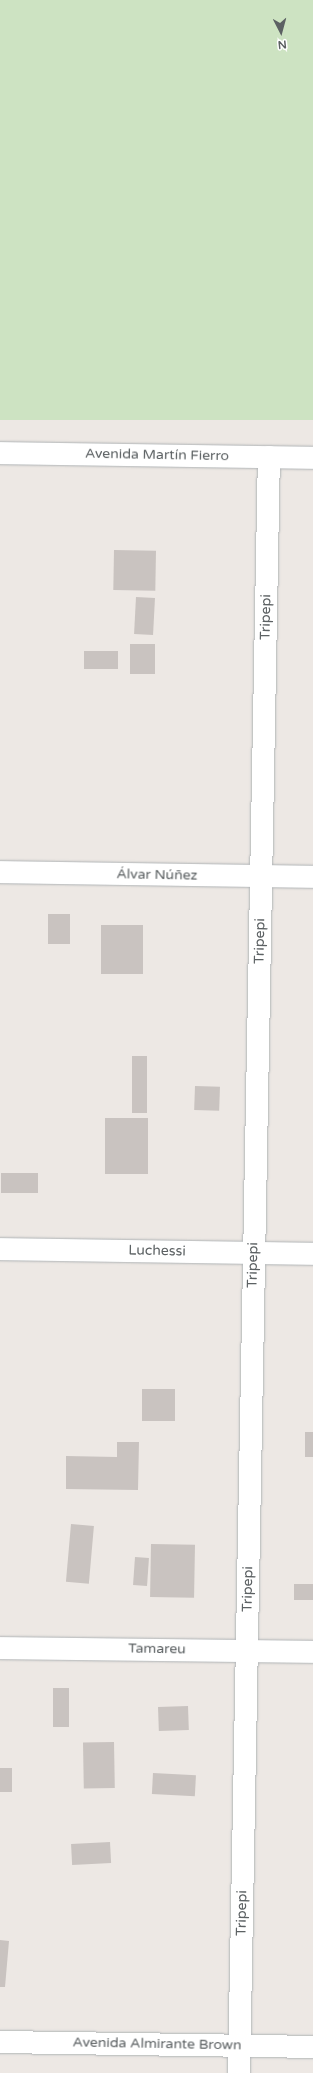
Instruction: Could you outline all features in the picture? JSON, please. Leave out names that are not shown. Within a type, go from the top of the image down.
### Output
[{"type":"street","name":"Avenida Martín Fierro","points":[[0,452],[313,458]]},
{"type":"street","name":"Tripepi","points":[[239,2073],[269,457]]},
{"type":"street","name":"Álvar Núñez","points":[[0,872],[313,877]]},
{"type":"street","name":"Luchessi","points":[[0,1249],[313,1254]]},
{"type":"street","name":"Tamareu","points":[[0,1648],[313,1652]]},
{"type":"street","name":"Avenida Almirante Brown","points":[[0,2042],[313,2047]]},
{"type":"green space","points":[[0,0],[313,0],[313,420],[0,420]]},
{"type":"building","points":[[114,550],[156,551],[155,591],[113,590]]},
{"type":"building","points":[[136,597],[155,598],[153,635],[134,634]]},
{"type":"building","points":[[130,644],[155,644],[155,674],[130,674]]},
{"type":"building","points":[[84,651],[118,651],[118,669],[84,669]]},
{"type":"building","points":[[48,914],[70,914],[70,944],[48,944]]},
{"type":"building","points":[[101,925],[143,925],[143,974],[101,974]]},
{"type":"building","points":[[132,1056],[147,1056],[147,1113],[132,1113]]},
{"type":"building","points":[[195,1086],[220,1087],[219,1111],[194,1110]]},
{"type":"building","points":[[105,1118],[148,1118],[148,1174],[105,1174]]},
{"type":"building","points":[[1,1173],[38,1173],[38,1193],[1,1193]]},
{"type":"building","points":[[142,1389],[175,1389],[175,1421],[142,1421]]},
{"type":"building","points":[[305,1432],[313,1432],[313,1457],[305,1457]]},
{"type":"building","points":[[117,1442],[139,1442],[138,1490],[66,1489],[66,1456],[117,1457]]},
{"type":"building","points":[[71,1524],[94,1526],[89,1584],[66,1582]]},
{"type":"building","points":[[151,1544],[195,1545],[194,1598],[150,1597]]},
{"type":"building","points":[[135,1557],[149,1558],[147,1586],[133,1585]]},
{"type":"building","points":[[294,1584],[313,1584],[313,1600],[294,1600]]},
{"type":"building","points":[[53,1688],[69,1688],[69,1727],[53,1727]]},
{"type":"building","points":[[188,1706],[189,1730],[159,1731],[158,1707]]},
{"type":"building","points":[[114,1742],[115,1788],[84,1789],[83,1743]]},
{"type":"building","points":[[0,1768],[12,1768],[12,1792],[0,1792]]},
{"type":"building","points":[[153,1773],[196,1775],[195,1796],[152,1794]]},
{"type":"building","points":[[110,1842],[111,1863],[72,1865],[71,1844]]},
{"type":"building","points":[[0,1940],[9,1941],[5,1987],[0,1987]]}]
